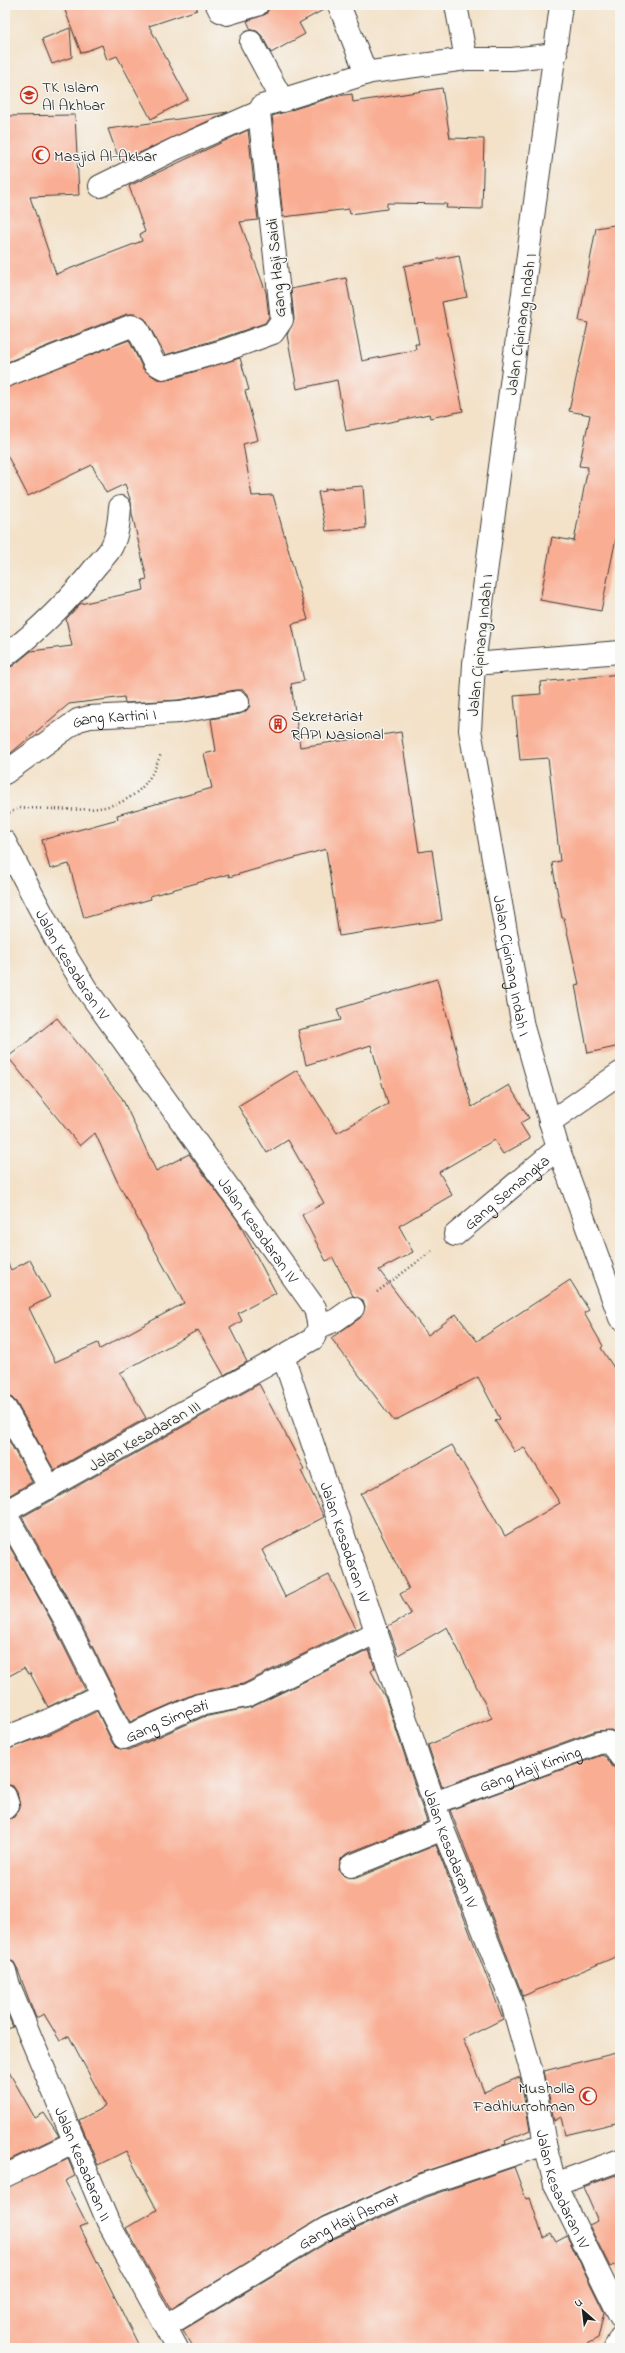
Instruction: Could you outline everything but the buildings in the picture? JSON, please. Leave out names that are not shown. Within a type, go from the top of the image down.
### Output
[{"type":"street","points":[[217,5],[220,11],[227,14],[257,5]]},
{"type":"street","points":[[339,5],[366,73]]},
{"type":"street","points":[[456,5],[466,59]]},
{"type":"street","name":"Jalan Cipinang Indah I","points":[[561,5],[556,54],[474,664],[470,730],[523,1027],[558,1148],[620,1318]]},
{"type":"street","points":[[251,42],[283,100]]},
{"type":"street","points":[[100,186],[175,149],[259,112],[262,106],[366,73],[466,59],[512,59],[556,54]]},
{"type":"street","name":"Gang Haji Saidi","points":[[5,376],[131,326],[137,328],[154,363],[163,368],[223,351],[273,333],[282,320],[259,112]]},
{"type":"street","points":[[5,656],[24,642],[88,577],[112,547],[118,532],[120,507]]},
{"type":"street","points":[[474,664],[620,652]]},
{"type":"street","name":"Gang Kartini I","points":[[5,773],[78,720],[90,717],[179,712],[238,702]]},
{"type":"street","name":"Jalan Kesadaran IV","points":[[5,842],[56,940],[87,990],[315,1308],[319,1327]]},
{"type":"street","points":[[550,1122],[620,1073]]},
{"type":"street","name":"Gang Semangka","points":[[455,1235],[558,1148]]},
{"type":"street","points":[[283,1356],[313,1338],[319,1327],[336,1320],[353,1308]]},
{"type":"street","name":"Jalan Kesadaran IV","points":[[283,1356],[443,1829],[511,2000],[533,2077],[545,2144],[555,2184],[620,2316]]},
{"type":"street","name":"Jalan Kesadaran III","points":[[5,1512],[283,1356]]},
{"type":"street","points":[[5,1408],[50,1488]]},
{"type":"street","name":"Gang Simpati","points":[[5,1512],[63,1616],[124,1738],[199,1705],[247,1696],[377,1632]]},
{"type":"street","points":[[5,1738],[45,1722],[103,1694]]},
{"type":"street","name":"Gang Haji Kiming","points":[[434,1803],[599,1743],[608,1742],[616,1748],[620,1756]]},
{"type":"street","points":[[5,1796],[8,1805],[5,1808]]},
{"type":"street","points":[[352,1866],[443,1829]]},
{"type":"street","name":"Jalan Kesadaran II","points":[[5,1971],[8,1984],[108,2222],[178,2348]]},
{"type":"street","points":[[5,2176],[74,2142]]},
{"type":"street","name":"Gang Haji Asmat","points":[[166,2326],[328,2228],[422,2185],[545,2144]]},
{"type":"street","points":[[555,2184],[620,2160]]},
{"type":"street","points":[[615,2348],[620,2338]]},
{"type":"path","points":[[5,815],[19,808],[96,809],[127,801],[145,786],[155,771],[161,753]]},
{"type":"path","points":[[353,1308],[455,1235]]},
{"type":"place","name":"TK Islam Al Akhbar","points":[[29,95]]},
{"type":"place","name":"Masjid Al-Akbar","points":[[41,155]]},
{"type":"place","name":"Sekretariat RAPI Nasional","points":[[278,724]]},
{"type":"place","name":"Musholla Fadhlurrohman","points":[[588,2096]]}]
